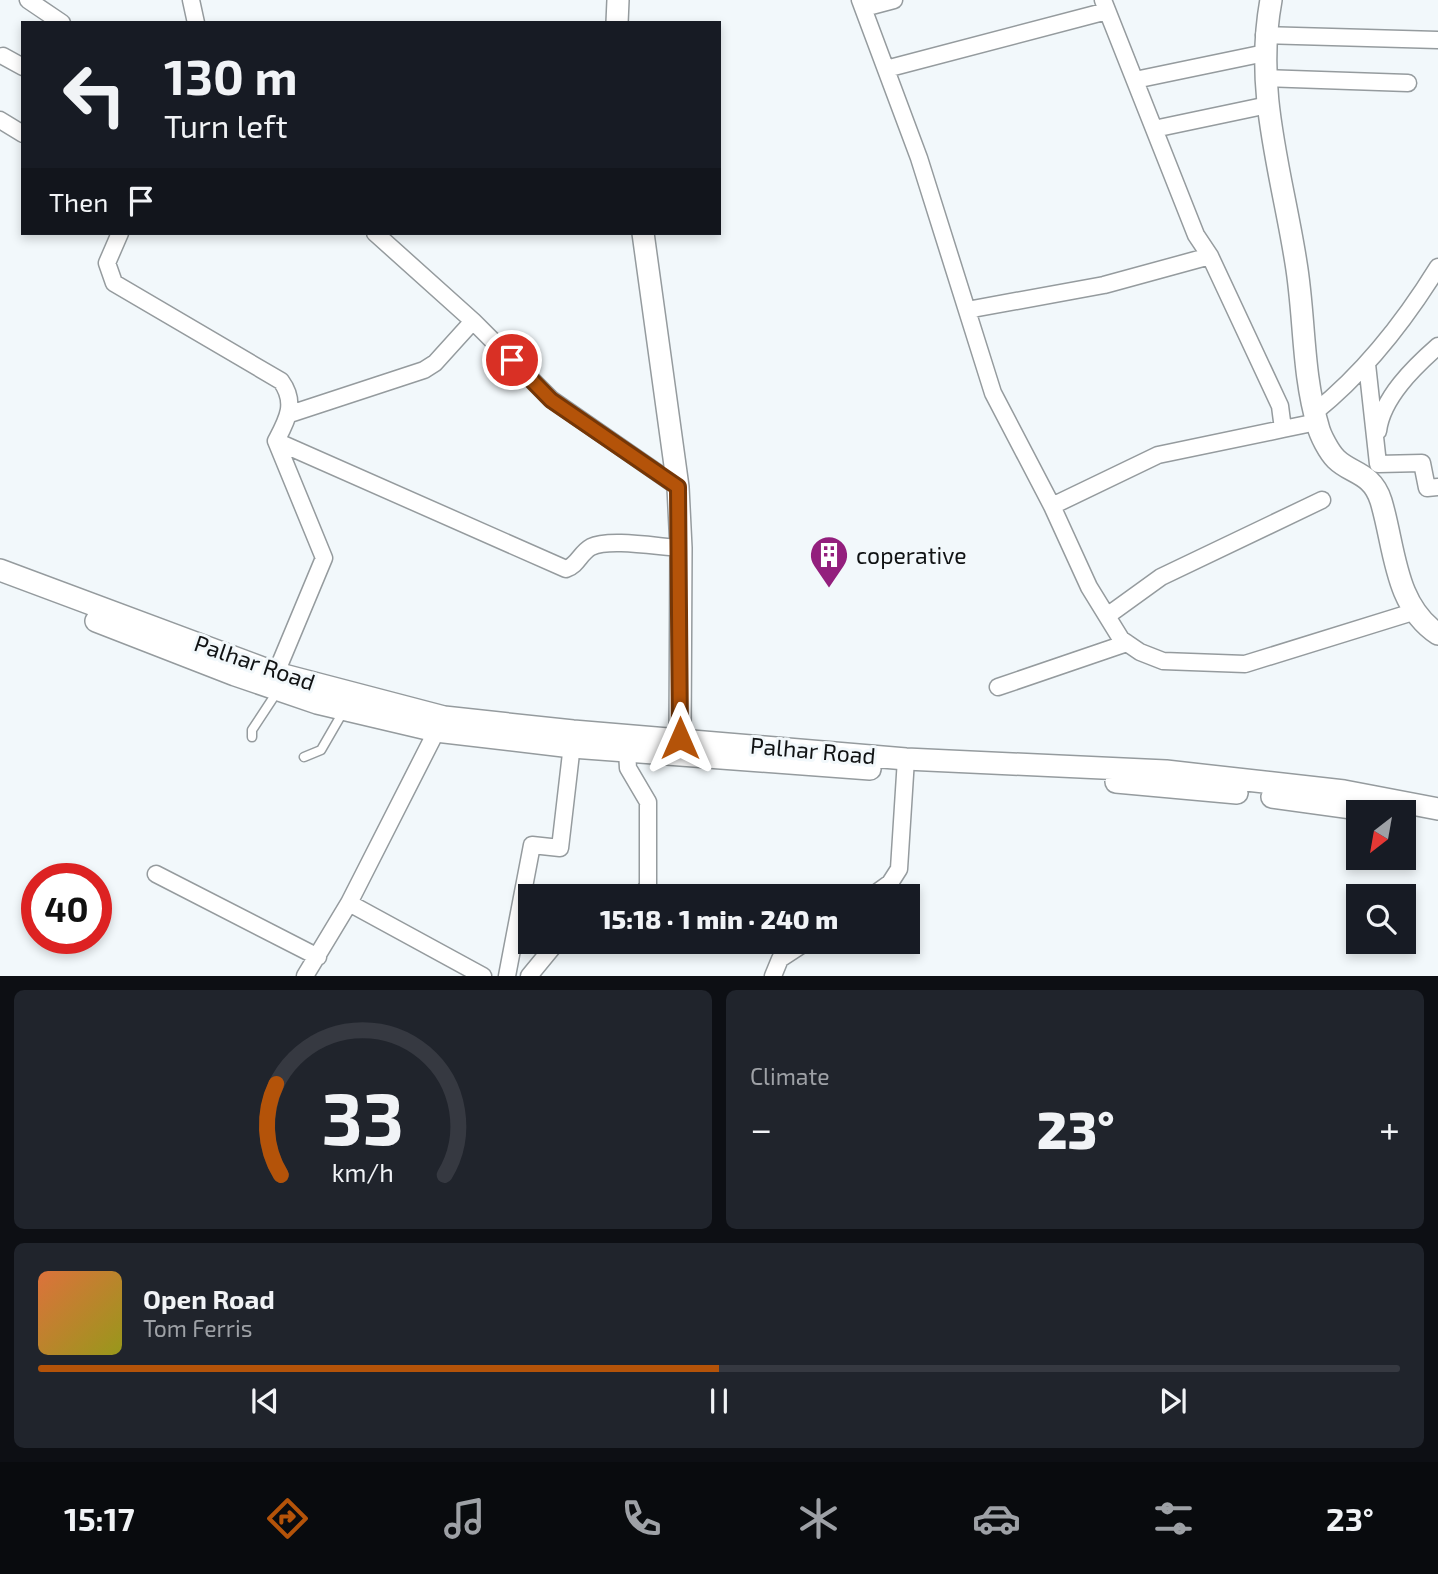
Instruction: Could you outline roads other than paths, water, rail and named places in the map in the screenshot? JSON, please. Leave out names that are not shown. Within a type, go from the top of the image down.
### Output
[{"type":"main road","points":[[617,21],[618,0]]},
{"type":"main road","points":[[1271,0],[1265,44],[1269,126],[1297,264],[1307,377],[1316,417],[1336,459],[1362,472],[1377,493],[1399,581],[1424,624],[1438,634]]},
{"type":"main road","points":[[642,235],[678,487],[681,548],[680,738]]},
{"type":"main road","name":"Palhar Road","points":[[0,569],[345,709],[440,724],[573,739],[626,751],[906,765],[1166,771],[1344,790],[1438,809]]},
{"type":"main road","name":"Palhar Road","points":[[0,585],[277,681],[440,724]]},
{"type":"main road","name":"Palhar Road","points":[[573,739],[680,738],[906,765],[1266,796],[1346,807]]},
{"type":"main road","points":[[1416,818],[1438,823]]},
{"type":"street","points":[[28,0],[59,21]]},
{"type":"street","points":[[191,0],[196,21]]},
{"type":"street","points":[[894,0],[862,4],[919,158],[993,393],[1052,506],[1089,587],[1127,643],[1163,662],[1245,664],[1416,611]]},
{"type":"street","points":[[886,69],[1105,6],[1196,235],[1210,256],[1280,406],[1283,429]]},
{"type":"street","points":[[1135,80],[1265,44],[1438,40]]},
{"type":"street","points":[[1,58],[21,66]]},
{"type":"street","points":[[1266,78],[1408,83]]},
{"type":"street","points":[[1154,129],[1268,105]]},
{"type":"street","points":[[0,120],[21,133]]},
{"type":"street","points":[[119,235],[107,263],[114,283],[281,381],[287,390],[290,414],[276,441],[324,558],[277,681]]},
{"type":"street","points":[[377,235],[473,321],[551,400],[678,487]]},
{"type":"street","points":[[967,310],[1104,285],[1210,256]]},
{"type":"street","points":[[1052,506],[1158,455],[1283,429],[1316,417],[1367,364],[1418,300],[1438,267]]},
{"type":"street","points":[[290,414],[424,370],[435,363],[473,321]]},
{"type":"street","points":[[1377,493],[1380,416],[1396,391],[1438,346]]},
{"type":"street","points":[[1367,364],[1378,464]]},
{"type":"street","points":[[276,441],[566,569],[574,566],[588,548],[600,544],[681,548]]},
{"type":"street","points":[[1378,464],[1422,463],[1427,488],[1438,486]]},
{"type":"street","points":[[1107,616],[1161,577],[1322,500]]},
{"type":"street","points":[[998,687],[1127,643]]},
{"type":"street","points":[[305,975],[349,903],[440,724]]},
{"type":"street","points":[[507,975],[532,845],[560,848],[573,739]]},
{"type":"street","points":[[626,751],[628,768],[648,802],[648,884]]},
{"type":"street","points":[[889,884],[899,869],[906,765]]},
{"type":"street","points":[[156,874],[318,957]]},
{"type":"street","points":[[349,903],[483,975]]},
{"type":"street","points":[[529,975],[547,954]]},
{"type":"street","points":[[771,974],[780,959],[788,954]]},
{"type":"lane","points":[[252,737],[252,730],[277,681]]},
{"type":"lane","points":[[304,757],[321,750],[345,709]]},
{"type":"place","name":"coperative","points":[[829,589]]}]
